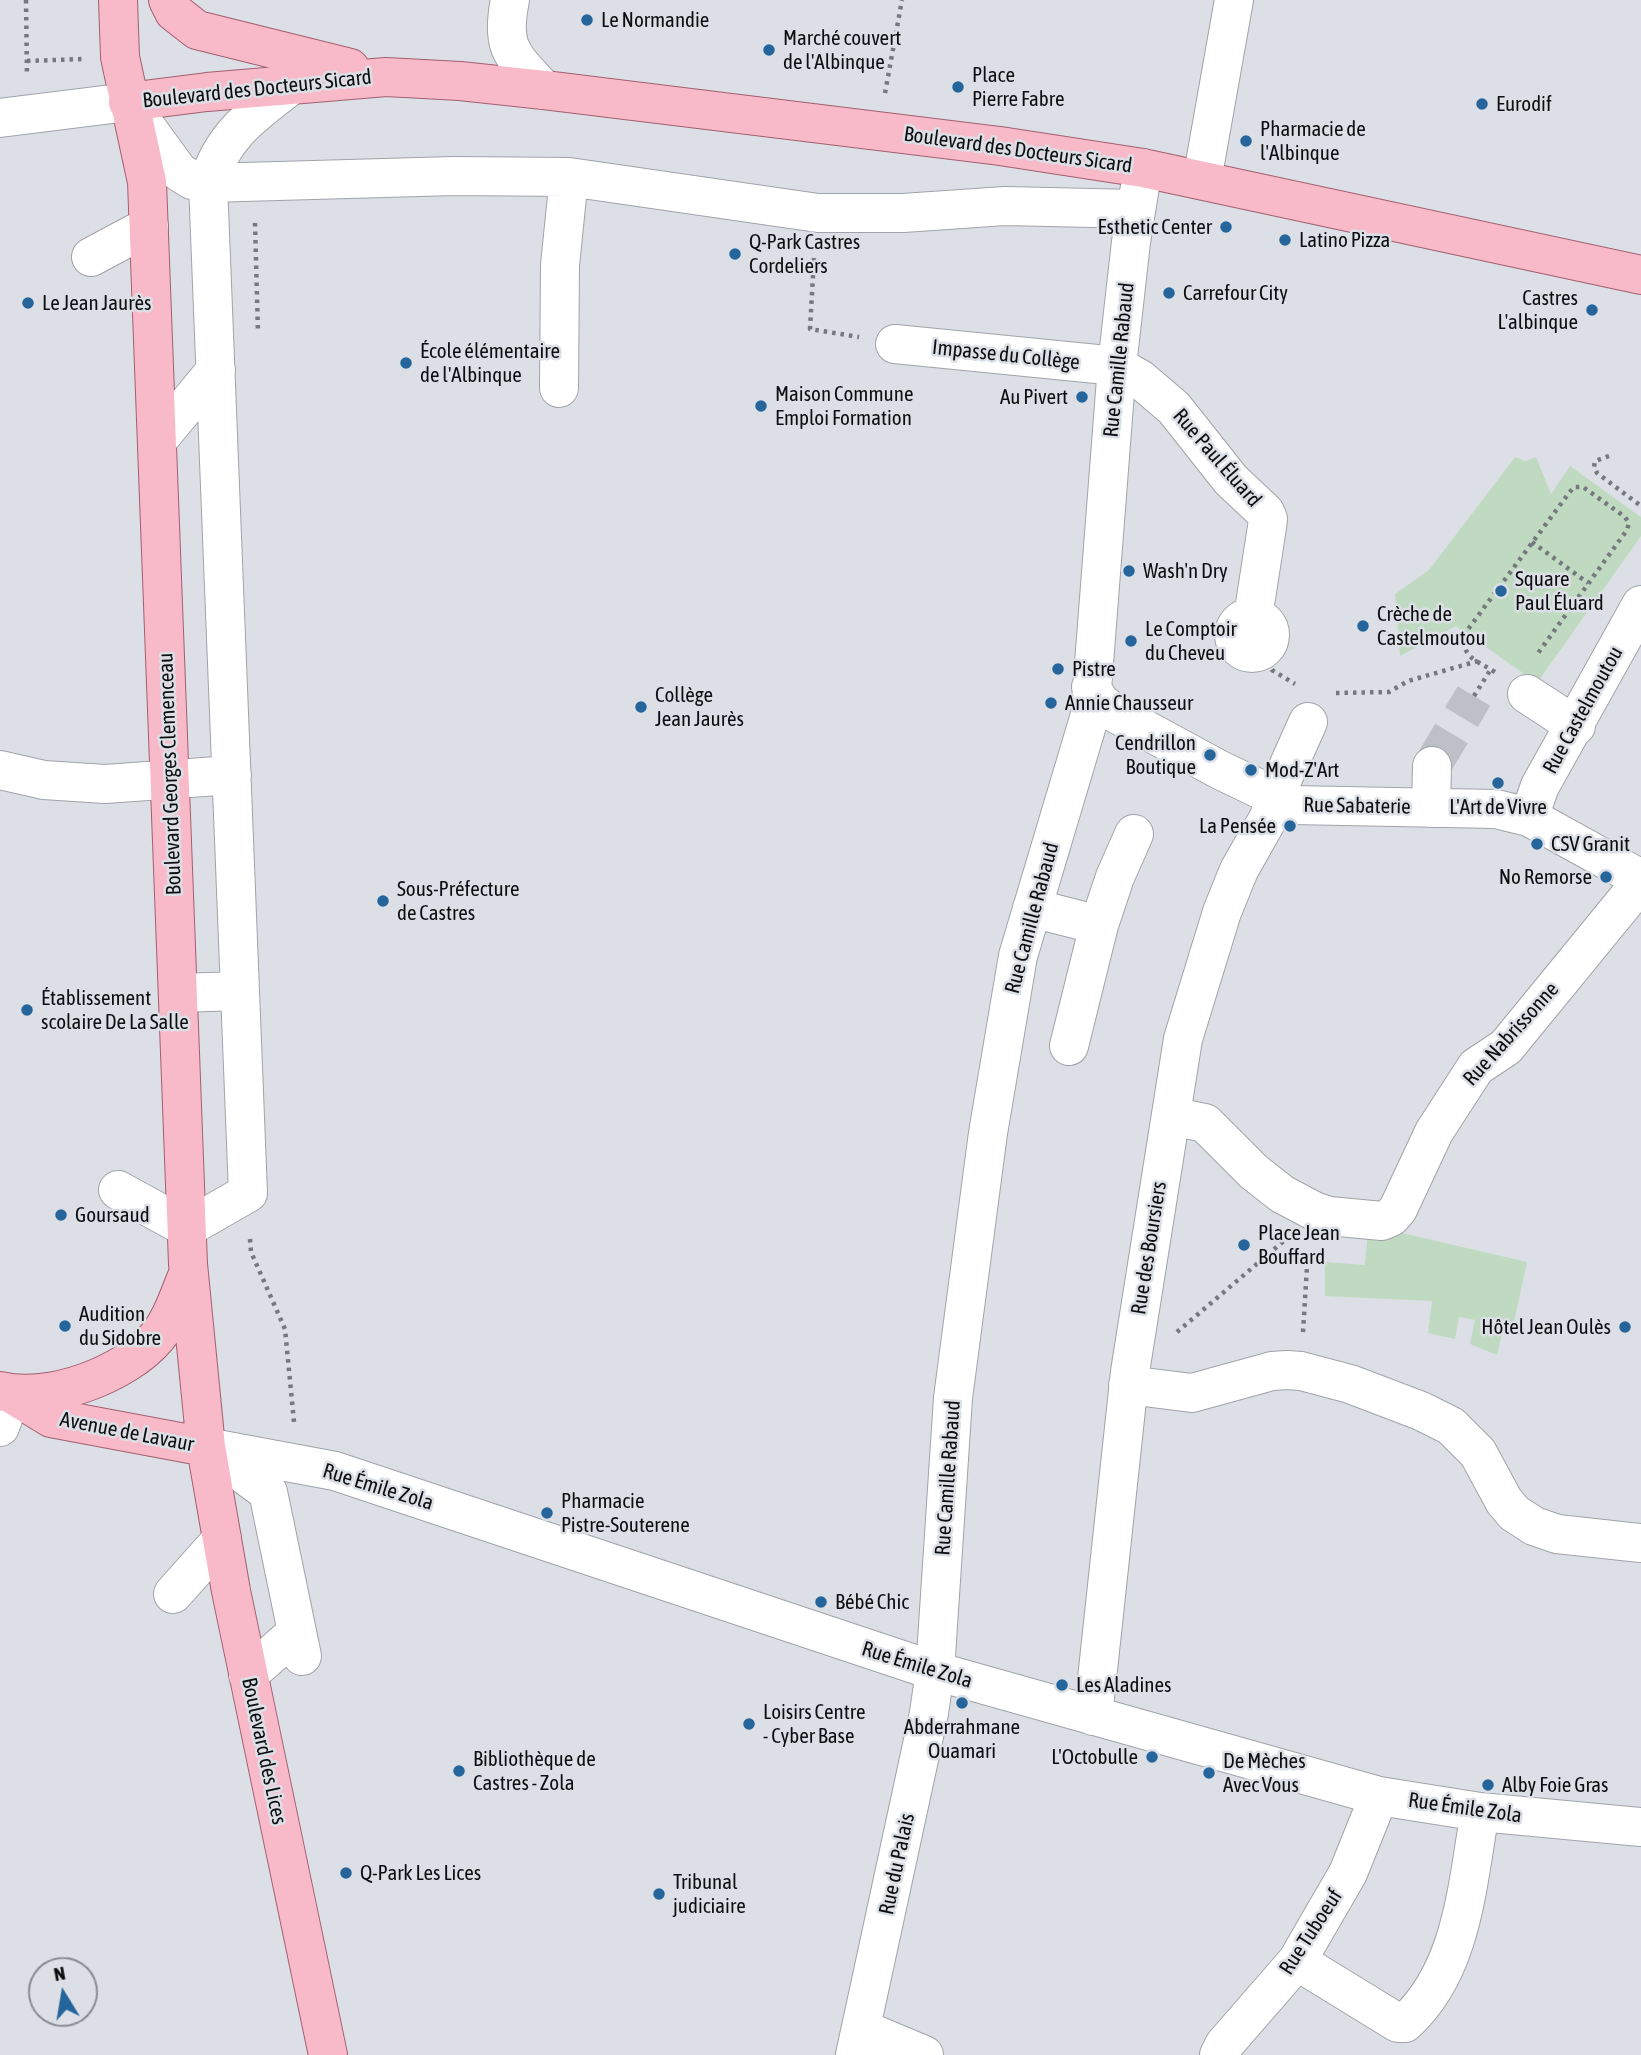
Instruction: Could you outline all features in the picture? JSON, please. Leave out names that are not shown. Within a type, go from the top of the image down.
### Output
[{"type":"main road","name":"Boulevard Georges Clemenceau","points":[[118,0],[120,57],[148,182],[189,1271],[206,1447]]},
{"type":"main road","name":"Boulevard des Docteurs Sicard","points":[[168,0],[174,12],[197,30],[386,77]]},
{"type":"main road","name":"Boulevard des Docteurs Sicard","points":[[128,102],[207,92],[386,77],[544,90],[1000,146],[1143,168],[1641,275]]},
{"type":"main road","name":"Avenue de Lavaur","points":[[4,1404],[94,1379],[119,1368],[140,1354],[158,1335],[175,1307],[189,1271]]},
{"type":"main road","name":"Avenue de Lavaur","points":[[4,1404],[51,1418],[206,1447]]},
{"type":"main road","name":"Boulevard des Lices","points":[[206,1447],[248,1675],[328,2055]]},
{"type":"street","points":[[1202,180],[1234,0]]},
{"type":"street","points":[[508,9],[506,33],[509,49],[544,90]]},
{"type":"street","points":[[118,1190],[187,1227],[248,1193],[208,183],[215,160],[233,134],[252,115],[293,84]]},
{"type":"street","points":[[0,118],[128,102],[179,172],[192,180],[208,183],[454,176],[569,177],[832,213],[903,213],[1005,206],[1136,209]]},
{"type":"street","name":"Rue Camille Rabaud","points":[[935,1671],[953,1398],[988,1133],[1017,956],[1090,715],[1117,366],[1143,168]]},
{"type":"street","points":[[559,388],[560,265],[569,177]]},
{"type":"street","points":[[91,257],[149,226]]},
{"type":"street","name":"Impasse du Collège","points":[[895,344],[1117,366]]},
{"type":"street","name":"Rue Paul Éluard","points":[[1117,366],[1140,379],[1174,408],[1231,480],[1265,512],[1268,519],[1257,634]]},
{"type":"street","points":[[157,441],[216,370]]},
{"type":"street","points":[[157,441],[218,438]]},
{"type":"street","name":"Rue Castelmoutou","points":[[1529,817],[1540,786],[1576,726],[1641,605]]},
{"type":"street","points":[[1529,678],[1576,726]]},
{"type":"street","name":"Rue Sabaterie","points":[[1091,687],[1100,702],[1113,712],[1293,805],[1496,809],[1529,817],[1641,880]]},
{"type":"street","name":"Rue des Boursiers","points":[[1093,1716],[1128,1385],[1183,1039],[1208,955],[1239,870],[1269,817],[1313,702]]},
{"type":"street","points":[[1431,808],[1432,766]]},
{"type":"street","points":[[0,770],[44,780],[105,784],[232,775]]},
{"type":"street","points":[[1069,1046],[1099,925],[1115,877],[1134,834]]},
{"type":"street","name":"Rue Nabrissonne","points":[[1318,1231],[1382,1221],[1391,1217],[1398,1209],[1434,1132],[1476,1067],[1506,1047],[1641,880]]},
{"type":"street","points":[[1032,908],[1099,925]]},
{"type":"street","points":[[178,993],[240,991]]},
{"type":"street","points":[[1171,1116],[1205,1123],[1254,1172],[1282,1194],[1314,1211],[1318,1231]]},
{"type":"street","points":[[1128,1385],[1192,1393],[1272,1371],[1301,1371],[1350,1384],[1421,1411],[1451,1426],[1478,1453],[1514,1513],[1534,1526],[1557,1534],[1641,1543]]},
{"type":"street","points":[[206,1447],[268,1492],[300,1644],[248,1675]]},
{"type":"street","name":"Rue Émile Zola","points":[[206,1447],[348,1476],[935,1671],[1378,1796],[1480,1812],[1641,1827]]},
{"type":"street","points":[[173,1594],[222,1539]]},
{"type":"street","name":"Rue du Palais","points":[[859,2042],[929,1713],[935,1671]]},
{"type":"street","name":"Rue Tuboeuf","points":[[1219,2055],[1224,2045],[1297,1961],[1349,1873],[1378,1796]]},
{"type":"street","points":[[1297,1961],[1398,2023],[1405,2023],[1414,2015],[1438,1979],[1458,1938],[1480,1812]]},
{"type":"street","points":[[859,2042],[924,2055]]},
{"type":"path","points":[[26,0],[28,86]]},
{"type":"path","points":[[884,96],[902,0]]},
{"type":"path","points":[[27,61],[89,59]]},
{"type":"path","points":[[814,258],[810,329],[888,340],[895,344]]},
{"type":"path","points":[[1609,456],[1595,461],[1597,474],[1641,506]]},
{"type":"path","points":[[1462,644],[1466,632],[1532,542],[1574,488],[1583,487],[1625,517],[1629,523],[1627,530],[1588,583],[1529,678]]},
{"type":"path","points":[[1532,542],[1588,583]]},
{"type":"path","points":[[1257,634],[1272,670],[1313,702],[1389,692],[1408,681],[1478,661]]},
{"type":"path","points":[[1474,696],[1491,670]]},
{"type":"path","points":[[248,1193],[251,1252],[285,1329],[295,1431],[281,1461]]},
{"type":"path","points":[[1301,1371],[1318,1231]]},
{"type":"path","points":[[1175,1333],[1289,1237]]},
{"type":"green space","name":"Square Paul Éluard","points":[[1515,457],[1525,461],[1536,457],[1551,494],[1570,466],[1641,517],[1641,536],[1537,683],[1456,626],[1400,656],[1395,594],[1429,570]]},
{"type":"green space","points":[[1368,1231],[1402,1233],[1527,1262],[1513,1327],[1504,1325],[1497,1355],[1470,1344],[1475,1320],[1459,1317],[1455,1339],[1428,1333],[1432,1301],[1325,1296],[1325,1262],[1365,1265]]},
{"type":"tunnel","points":[[1432,766],[1474,696]]},
{"type":"place","name":"Le Normandie","points":[[587,20]]},
{"type":"place","name":"Marché couvert de l'Albinque","points":[[769,50]]},
{"type":"place","name":"Place Pierre Fabre","points":[[958,87]]},
{"type":"place","name":"Eurodif","points":[[1482,104]]},
{"type":"place","name":"Pharmacie de l'Albinque","points":[[1246,141]]},
{"type":"place","name":"Esthetic Center","points":[[1226,227]]},
{"type":"place","name":"Latino Pizza","points":[[1285,240]]},
{"type":"place","name":"Q-Park Castres Cordeliers","points":[[735,254]]},
{"type":"place","name":"Carrefour City","points":[[1169,293]]},
{"type":"place","name":"Le Jean Jaurès","points":[[28,303]]},
{"type":"place","name":"Castres L'albinque","points":[[1592,310]]},
{"type":"place","name":"École élémentaire de l'Albinque","points":[[406,363]]},
{"type":"place","name":"Au Pivert","points":[[1082,397]]},
{"type":"place","name":"Maison Commune Emploi Formation","points":[[761,406]]},
{"type":"place","name":"Wash'n Dry","points":[[1129,571]]},
{"type":"place","name":"Square Paul Éluard","points":[[1501,591]]},
{"type":"place","name":"Crèche de Castelmoutou","points":[[1363,626]]},
{"type":"place","name":"Le Comptoir du Cheveu","points":[[1131,641]]},
{"type":"place","name":"Pistre","points":[[1058,669]]},
{"type":"place","name":"Annie Chausseur","points":[[1051,703]]},
{"type":"place","name":"Collège Jean Jaurès","points":[[641,707]]},
{"type":"place","name":"Cendrillon Boutique","points":[[1210,755]]},
{"type":"place","name":"Mod-Z'Art","points":[[1251,770]]},
{"type":"place","name":"L'Art de Vivre","points":[[1498,783]]},
{"type":"place","name":"La Pensée","points":[[1290,826]]},
{"type":"place","name":"CSV Granit","points":[[1537,844]]},
{"type":"place","name":"No Remorse","points":[[1606,877]]},
{"type":"place","name":"Sous-Préfecture de Castres","points":[[383,901]]},
{"type":"place","name":"Établissement scolaire De La Salle","points":[[27,1010]]},
{"type":"place","name":"Goursaud","points":[[61,1215]]},
{"type":"place","name":"Place Jean Bouffard","points":[[1244,1245]]},
{"type":"place","name":"Audition du Sidobre","points":[[65,1326]]},
{"type":"place","name":"Hôtel Jean Oulès","points":[[1625,1327]]},
{"type":"place","name":"Pharmacie Pistre-Souterene","points":[[547,1513]]},
{"type":"place","name":"Bébé Chic","points":[[821,1602]]},
{"type":"place","name":"Les Aladines","points":[[1062,1685]]},
{"type":"place","name":"Abderrahmane Ouamari","points":[[962,1703]]},
{"type":"place","name":"Loisirs Centre - Cyber Base","points":[[749,1724]]},
{"type":"place","name":"L'Octobulle","points":[[1152,1757]]},
{"type":"place","name":"Bibliothèque de Castres - Zola","points":[[459,1771]]},
{"type":"place","name":"De Mèches Avec Vous","points":[[1209,1773]]},
{"type":"place","name":"Alby Foie Gras","points":[[1488,1785]]},
{"type":"place","name":"Q-Park Les Lices","points":[[346,1873]]},
{"type":"place","name":"Tribunal judiciaire","points":[[659,1894]]}]
